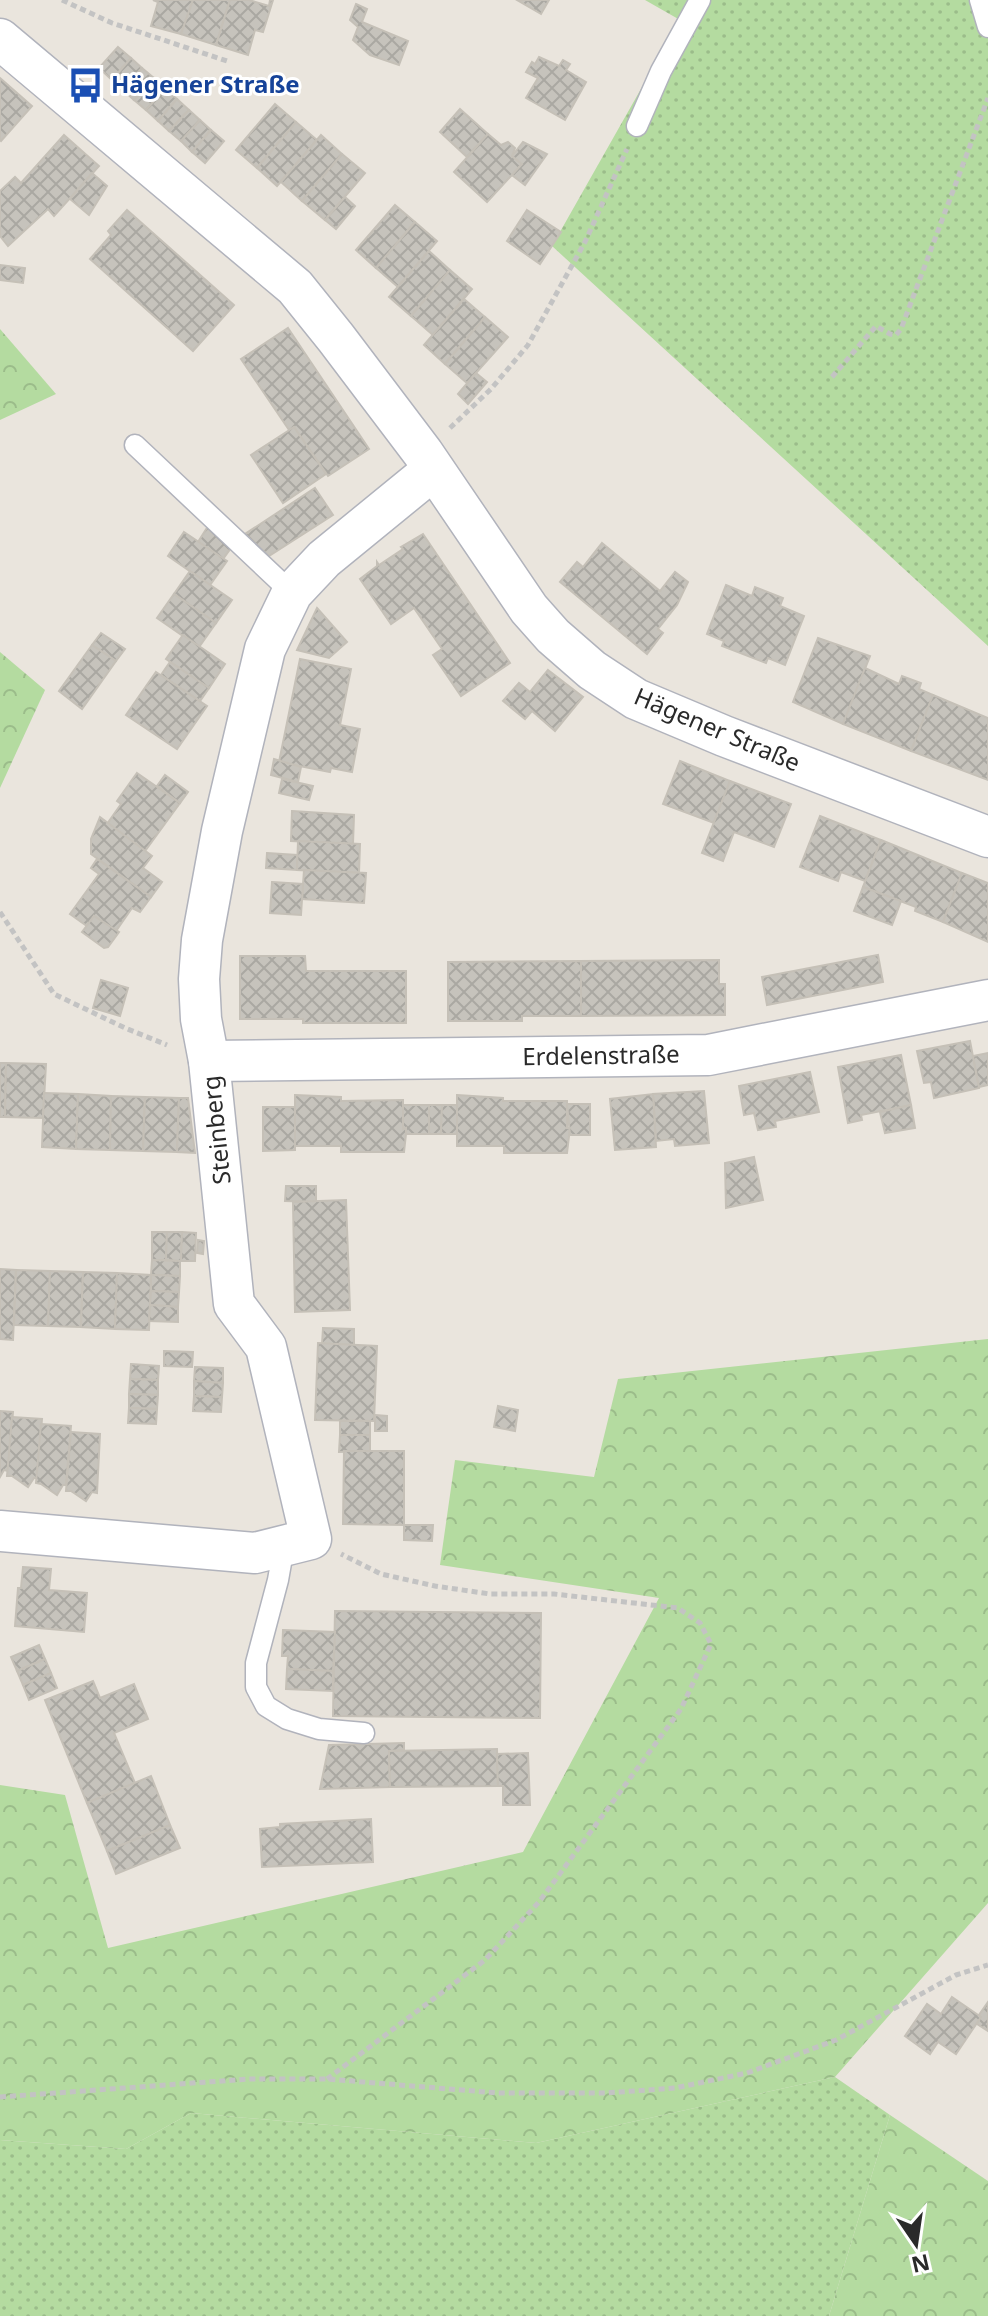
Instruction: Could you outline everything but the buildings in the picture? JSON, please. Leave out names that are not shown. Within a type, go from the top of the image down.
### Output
[{"type":"street","name":"Hägener Straße","points":[[0,39],[295,287],[428,462],[529,609],[592,670],[636,699],[988,837]]},
{"type":"street","name":"Steinberg","points":[[298,1542],[266,1347],[234,1304],[209,1061],[201,1019],[199,979],[202,940],[222,831],[265,649],[292,593],[428,462]]},
{"type":"street","name":"Erdelenstraße","points":[[209,1061],[708,1055],[988,1000]]},
{"type":"street","points":[[0,1531],[255,1553],[298,1542]]},
{"type":"lane","points":[[637,126],[661,71],[700,0]]},
{"type":"lane","points":[[980,0],[988,27]]},
{"type":"lane","points":[[135,445],[292,593]]},
{"type":"lane","points":[[298,1542],[278,1580],[256,1663],[256,1687],[266,1706],[287,1719],[319,1729],[364,1733]]},
{"type":"path","points":[[62,0],[112,23],[227,61]]},
{"type":"path","points":[[832,377],[876,326],[896,335],[901,329],[988,98]]},
{"type":"path","points":[[428,462],[528,345],[585,242],[637,126]]},
{"type":"path","points":[[0,912],[54,994],[125,1028],[209,1061]]},
{"type":"path","points":[[298,1542],[381,1574],[435,1586],[490,1594],[554,1594],[678,1608],[700,1623],[711,1644],[681,1709],[539,1902],[485,1960],[327,2079]]},
{"type":"path","points":[[0,2097],[249,2079],[327,2079],[498,2093],[606,2093],[675,2088],[747,2073],[836,2040],[956,1975],[988,1965]]},
{"type":"green space","points":[[645,0],[988,0],[988,646],[552,246],[680,20]]},
{"type":"green space","points":[[0,329],[56,394],[0,420]]},
{"type":"green space","points":[[0,652],[45,690],[0,788]]},
{"type":"green space","points":[[988,1339],[988,1903],[835,2077],[536,2143],[191,2113],[126,2149],[0,2140],[0,1785],[65,1795],[108,1948],[523,1852],[659,1598],[440,1565],[455,1460],[594,1477],[618,1379]]},
{"type":"green space","points":[[835,2077],[890,2115],[829,2316],[0,2316],[0,2140],[126,2149],[191,2113],[536,2143]]},
{"type":"green space","points":[[890,2115],[988,2181],[988,2316],[829,2316]]},
{"type":"place","name":"Hägener Straße","points":[[85,85]]}]
